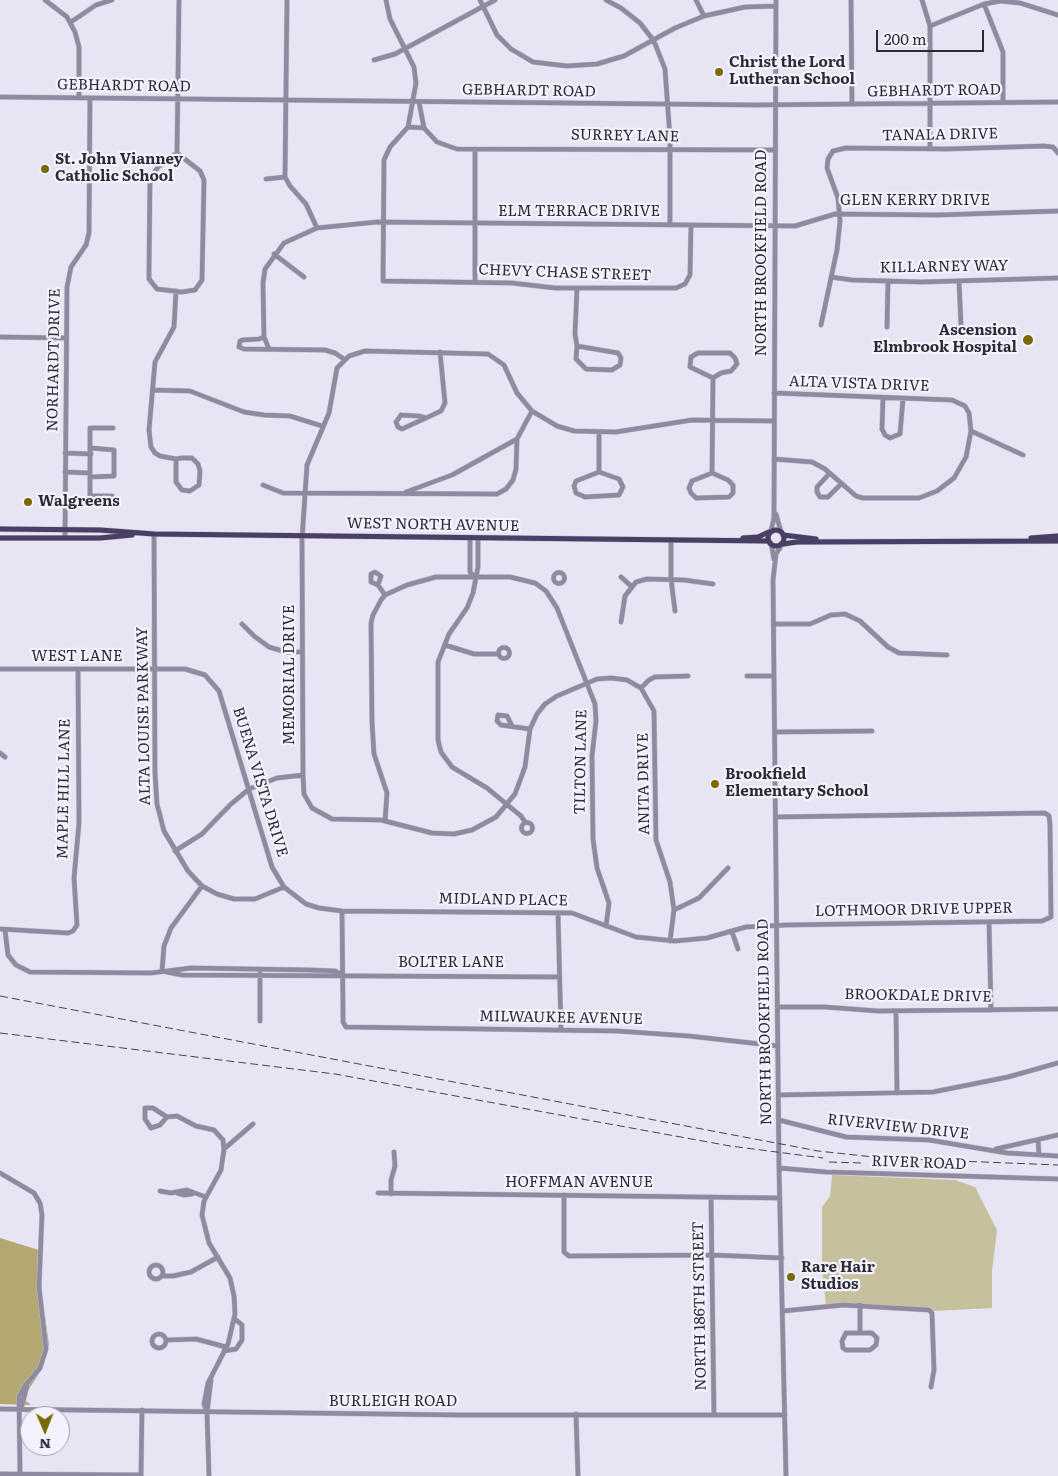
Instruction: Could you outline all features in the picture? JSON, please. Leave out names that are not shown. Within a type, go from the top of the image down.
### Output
[{"type":"main road","name":"WEST NORTH AVENUE","points":[[0,529],[65,529],[150,534],[770,542],[782,545]]},
{"type":"main road","name":"WEST NORTH AVENUE","points":[[717,541],[754,538],[770,532]]},
{"type":"main road","points":[[770,542],[770,532],[836,542]]},
{"type":"main road","name":"WEST NORTH AVENUE","points":[[0,538],[100,538],[150,534]]},
{"type":"main road","points":[[782,534],[782,545],[797,542],[1058,541]]},
{"type":"main road","points":[[1005,541],[1058,536]]},
{"type":"street","points":[[45,0],[57,7],[71,22],[79,47],[78,98]]},
{"type":"street","points":[[71,22],[96,5],[112,0]]},
{"type":"street","points":[[177,153],[179,0]]},
{"type":"street","points":[[287,0],[285,177],[290,186],[306,204],[317,228]]},
{"type":"street","points":[[383,222],[384,160],[390,147],[408,127],[416,88],[415,73],[390,19],[386,0]]},
{"type":"street","points":[[480,0],[492,28],[505,44],[526,58],[540,63],[567,66],[597,64],[624,56],[654,42],[675,28],[704,16],[745,7],[776,3]]},
{"type":"street","points":[[374,60],[392,56],[495,0]]},
{"type":"street","points":[[606,0],[635,18],[654,42],[665,69],[670,149],[670,225]]},
{"type":"street","points":[[696,0],[704,16]]},
{"type":"street","points":[[851,0],[852,104]]},
{"type":"street","points":[[922,0],[930,26],[930,149]]},
{"type":"street","points":[[930,26],[984,4],[1000,1],[1014,1],[1058,15]]},
{"type":"street","name":"NORTH BROOKFIELD ROAD","points":[[770,532],[774,506],[776,3]]},
{"type":"street","points":[[984,4],[1002,52],[1003,102]]},
{"type":"street","name":"GEBHARDT ROAD","points":[[0,97],[775,105],[1058,102]]},
{"type":"street","name":"NORHARDT DRIVE","points":[[65,538],[68,276],[71,267],[86,245],[89,233],[90,98]]},
{"type":"street","points":[[408,127],[424,128],[419,102]]},
{"type":"street","name":"SURREY LANE","points":[[424,128],[442,145],[475,149],[775,150]]},
{"type":"street","name":"TANALA DRIVE","points":[[840,214],[838,198],[828,173],[828,158],[830,153],[840,149],[1044,146],[1057,151]]},
{"type":"street","points":[[475,149],[475,282]]},
{"type":"street","points":[[177,153],[200,171],[204,186],[202,280],[195,290],[176,292],[161,291],[152,285],[149,279],[149,252],[150,179],[158,167],[177,153]]},
{"type":"street","points":[[266,179],[285,177]]},
{"type":"street","name":"GLEN KERRY DRIVE","points":[[775,226],[804,225],[826,215],[840,214],[938,215],[1058,211]]},
{"type":"street","points":[[821,325],[832,277],[840,214]]},
{"type":"street","name":"ELM TERRACE DRIVE","points":[[274,254],[288,240],[317,228],[383,222],[775,226]]},
{"type":"street","name":"CHEVY CHASE STREET","points":[[383,222],[383,282],[475,282],[577,288],[672,289],[682,286],[688,280],[691,272],[691,226]]},
{"type":"street","points":[[269,349],[264,337],[264,273],[274,254],[304,277]]},
{"type":"street","name":"KILLARNEY WAY","points":[[832,277],[852,280],[888,281],[1058,278]]},
{"type":"street","points":[[888,281],[888,327]]},
{"type":"street","points":[[959,281],[961,326]]},
{"type":"street","points":[[577,288],[576,359],[586,369],[612,370],[620,365],[621,358],[618,353],[577,346]]},
{"type":"street","points":[[176,292],[175,319],[171,336],[154,362],[154,390],[150,430],[151,447],[160,456],[176,459],[192,458],[198,464],[200,482],[194,490],[186,492],[178,486],[176,459]]},
{"type":"street","points":[[0,337],[66,338]]},
{"type":"street","points":[[264,337],[240,341],[239,347],[244,349],[331,351],[344,359],[354,353],[365,351],[477,352],[495,357],[504,365],[517,393],[532,411],[550,423],[566,429],[599,433],[632,431],[674,422],[712,420],[774,421]]},
{"type":"street","points":[[426,418],[401,415],[397,419],[396,424],[404,429],[441,411],[445,403],[440,352]]},
{"type":"street","points":[[708,352],[733,355],[737,364],[734,369],[713,378],[692,369],[689,362],[692,355],[708,352]]},
{"type":"street","name":"MEMORIAL DRIVE","points":[[344,359],[336,372],[332,402],[307,465],[304,493],[302,536],[303,775],[306,798],[315,811],[332,819],[364,818],[385,821]]},
{"type":"street","points":[[712,473],[713,378]]},
{"type":"street","points":[[154,390],[190,391],[244,412],[290,416],[322,426]]},
{"type":"street","name":"ALTA VISTA DRIVE","points":[[774,393],[960,402],[965,406],[969,414],[971,431]]},
{"type":"street","points":[[883,398],[882,429],[885,435],[890,438],[900,434],[902,399]]},
{"type":"street","points":[[263,485],[278,492],[304,493],[486,495],[502,492],[510,485],[515,475],[517,438],[532,411]]},
{"type":"street","points":[[112,496],[90,496],[90,428],[113,428]]},
{"type":"street","points":[[774,459],[810,461],[820,466],[840,485],[856,496],[863,498],[908,499],[929,495],[946,485],[961,468],[966,457],[971,431],[1023,455]]},
{"type":"street","points":[[599,433],[599,472]]},
{"type":"street","points":[[401,493],[452,475],[517,438]]},
{"type":"street","points":[[65,453],[114,450],[114,476],[65,472]]},
{"type":"street","points":[[599,472],[619,479],[623,487],[619,495],[585,497],[576,493],[574,486],[576,481],[599,472]]},
{"type":"street","points":[[712,473],[728,480],[733,485],[733,493],[723,498],[696,498],[690,493],[690,484],[712,473]]},
{"type":"street","points":[[829,474],[817,487],[820,497],[828,497],[840,485]]},
{"type":"street","name":"NORTH BROOKFIELD ROAD","points":[[774,506],[782,534]]},
{"type":"street","name":"ALTA LOUISE PARKWAY","points":[[150,534],[157,804],[164,831],[183,865],[202,886],[222,896],[241,900],[264,897],[284,887]]},
{"type":"street","points":[[470,539],[470,572],[475,576]]},
{"type":"street","points":[[478,539],[478,567],[469,605],[450,634],[438,662],[438,732],[441,752],[452,768],[481,784],[508,804],[525,822]]},
{"type":"street","points":[[672,541],[671,580],[675,611]]},
{"type":"street","name":"NORTH BROOKFIELD ROAD","points":[[770,542],[774,567],[780,1198],[786,1476]]},
{"type":"street","name":"NORTH BROOKFIELD ROAD","points":[[774,567],[777,551],[782,545]]},
{"type":"street","points":[[555,581],[546,590],[535,583],[518,578],[475,576],[429,578],[385,595],[373,615],[371,628],[372,745],[387,793],[385,821],[432,833],[462,833],[490,822],[508,804],[523,777],[530,729],[537,714],[550,700],[588,683],[605,678],[620,678],[641,688],[652,679],[688,676]]},
{"type":"street","points":[[621,577],[631,586]]},
{"type":"street","points":[[621,622],[625,596],[631,586],[642,580],[701,580],[713,584]]},
{"type":"street","points":[[378,585],[385,595]]},
{"type":"street","name":"TILTON LANE","points":[[546,590],[557,608],[588,683],[596,715],[592,756],[593,839],[595,861],[609,903],[606,926]]},
{"type":"street","points":[[774,624],[810,624],[831,615],[845,614],[860,621],[888,647],[900,653],[947,655]]},
{"type":"street","points":[[242,624],[269,647],[286,652],[302,652]]},
{"type":"street","points":[[446,645],[474,654],[498,654]]},
{"type":"street","name":"WEST LANE","points":[[0,669],[154,669]]},
{"type":"street","name":"BUENA VISTA DRIVE","points":[[154,669],[193,670],[205,675],[215,684],[270,861],[284,887],[312,906],[342,911]]},
{"type":"street","name":"MAPLE HILL LANE","points":[[2,930],[68,933],[73,931],[77,925],[74,878],[79,823],[78,670]]},
{"type":"street","points":[[747,676],[774,676]]},
{"type":"street","name":"ANITA DRIVE","points":[[641,688],[651,704],[655,719],[656,840],[670,882],[674,910],[670,941]]},
{"type":"street","points":[[512,726],[530,729]]},
{"type":"street","points":[[775,732],[872,731]]},
{"type":"street","points":[[0,753],[6,757]]},
{"type":"street","points":[[175,851],[202,834],[230,804],[249,790],[277,778],[303,775]]},
{"type":"street","name":"LOTHMOOR DRIVE UPPER","points":[[776,816],[1036,812],[1047,814],[1050,824],[1051,917],[1042,921],[777,925]]},
{"type":"street","points":[[674,910],[699,898],[728,868]]},
{"type":"street","points":[[162,971],[164,946],[170,928],[202,886]]},
{"type":"street","points":[[342,911],[342,974]]},
{"type":"street","name":"MIDLAND PLACE","points":[[342,911],[576,914],[636,937],[670,941],[707,938],[746,927],[777,925]]},
{"type":"street","points":[[558,913],[561,1030]]},
{"type":"street","points":[[989,922],[990,1010]]},
{"type":"street","name":"BOLTER LANE","points":[[2,930],[8,955],[16,965],[26,971],[106,973],[191,968],[335,971],[342,974]]},
{"type":"street","points":[[732,932],[738,949]]},
{"type":"street","points":[[260,969],[260,1021]]},
{"type":"street","name":"BOLTER LANE","points":[[162,971],[182,975],[331,977],[342,974],[559,977]]},
{"type":"street","name":"MILWAUKEE AVENUE","points":[[342,974],[344,1025],[350,1028],[657,1033],[778,1046]]},
{"type":"street","name":"BROOKDALE DRIVE","points":[[778,1007],[825,1007],[896,1011],[1058,1009]]},
{"type":"street","points":[[896,1011],[897,1094]]},
{"type":"street","points":[[779,1095],[897,1094],[961,1088],[1058,1063]]},
{"type":"street","points":[[167,1117],[160,1125],[152,1128],[145,1120],[145,1108],[153,1108],[167,1117],[176,1116],[196,1126],[214,1130],[223,1140],[224,1149],[221,1170],[202,1208],[203,1223],[209,1242],[232,1288],[235,1319],[225,1349],[208,1383],[205,1396],[209,1476]]},
{"type":"street","name":"RIVERVIEW DRIVE","points":[[779,1120],[846,1137],[929,1140],[986,1149],[1058,1156]]},
{"type":"street","points":[[224,1149],[253,1124]]},
{"type":"street","name":"RIVERVIEW DRIVE","points":[[986,1149],[1005,1148],[1058,1135]]},
{"type":"street","points":[[1038,1140],[1039,1155]]},
{"type":"street","points":[[391,1194],[391,1180],[395,1166],[394,1152]]},
{"type":"street","name":"RIVER ROAD","points":[[780,1168],[819,1172],[1058,1179]]},
{"type":"street","points":[[0,1173],[34,1193],[42,1209],[39,1285],[46,1349],[40,1368],[19,1397],[18,1403],[20,1407]]},
{"type":"street","points":[[160,1191],[177,1193],[187,1190],[192,1194],[206,1198]]},
{"type":"street","name":"HOFFMAN AVENUE","points":[[378,1193],[780,1198]]},
{"type":"street","points":[[564,1195],[565,1254],[574,1256],[713,1255],[782,1258]]},
{"type":"street","name":"NORTH 186TH STREET","points":[[711,1197],[714,1415]]},
{"type":"street","points":[[163,1276],[192,1272],[218,1257]]},
{"type":"street","points":[[783,1311],[860,1305],[931,1311],[934,1370],[931,1387]]},
{"type":"street","points":[[860,1305],[860,1333]]},
{"type":"street","points":[[166,1340],[196,1339],[225,1349],[236,1348],[242,1340],[242,1325],[235,1319]]},
{"type":"street","points":[[860,1333],[875,1334],[877,1341],[873,1349],[851,1351],[843,1348],[844,1335],[860,1333]]},
{"type":"street","name":"BURLEIGH ROAD","points":[[0,1409],[20,1409]]},
{"type":"street","name":"BURLEIGH ROAD","points":[[70,1409],[207,1412],[785,1415]]},
{"type":"street","points":[[0,1474],[141,1475],[142,1410]]},
{"type":"street","points":[[576,1414],[578,1476]]},
{"type":"street","points":[[19,1475],[20,1442]]},
{"type":"shaded area","points":[[832,1175],[955,1180],[975,1187],[997,1230],[992,1271],[992,1308],[933,1311],[926,1308],[826,1305],[822,1269],[822,1207],[830,1196]]},
{"type":"shaded area","points":[[0,1238],[42,1251],[42,1295],[49,1345],[42,1369],[27,1392],[26,1401],[31,1405],[0,1404]]},
{"type":"railway","points":[[0,996],[818,1151],[883,1158],[1058,1165]]},
{"type":"railway","points":[[0,1033],[335,1074],[730,1146],[823,1158]]},
{"type":"railway","points":[[829,1162],[861,1163]]},
{"type":"place","name":"Christ the Lord Lutheran School","points":[[719,72]]},
{"type":"place","name":"St. John Vianney Catholic School","points":[[45,169]]},
{"type":"place","name":"Ascension Elmbrook Hospital","points":[[1028,340]]},
{"type":"place","name":"Walgreens","points":[[28,502]]},
{"type":"place","name":"Brookfield Elementary School","points":[[715,784]]},
{"type":"place","name":"Rare Hair Studios","points":[[791,1277]]}]
